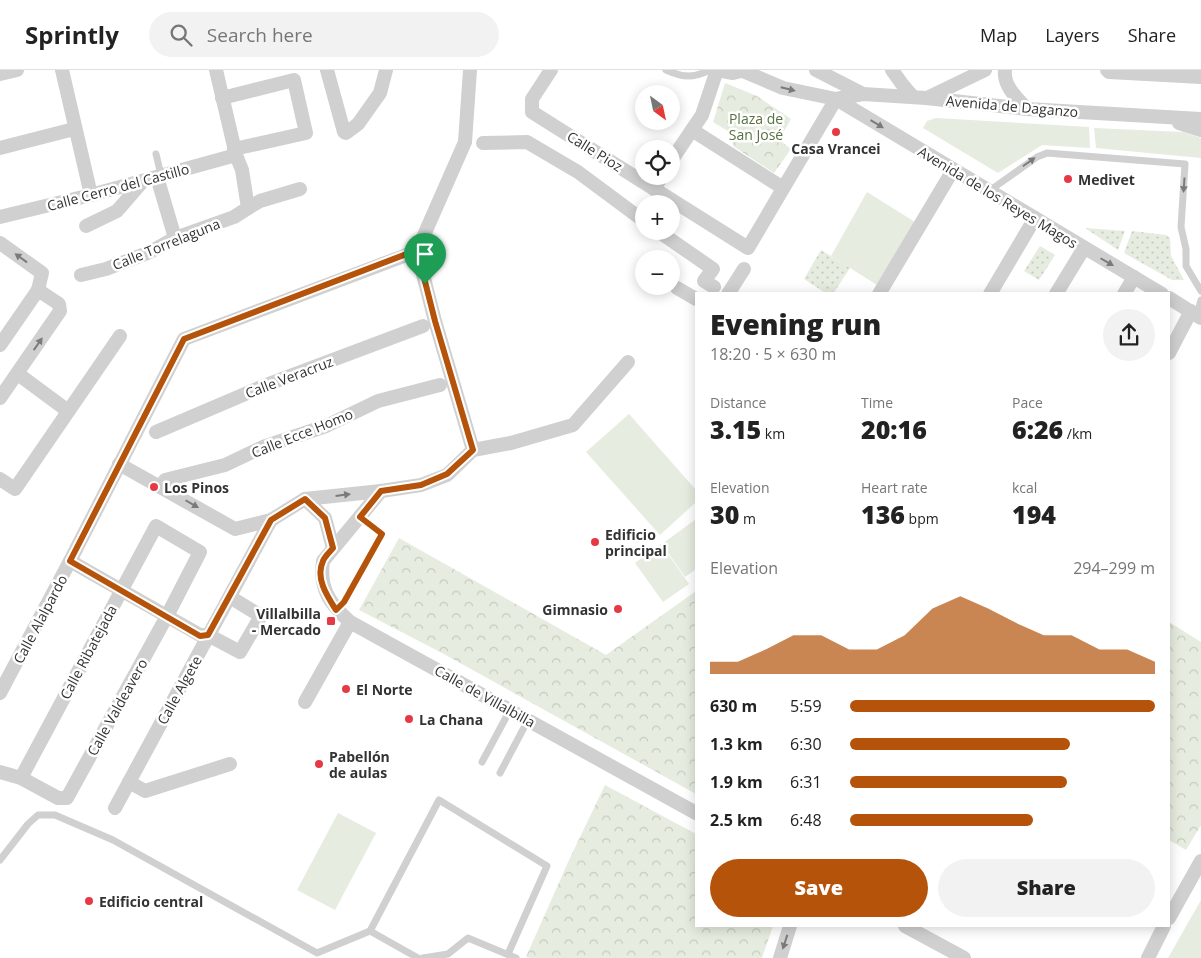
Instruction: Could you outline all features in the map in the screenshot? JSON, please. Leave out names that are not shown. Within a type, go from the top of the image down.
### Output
[{"type":"street","points":[[0,74],[17,70]]},
{"type":"street","points":[[62,70],[74,129],[91,195]]},
{"type":"street","points":[[216,70],[235,152],[242,170],[248,208]]},
{"type":"street","points":[[327,70],[344,132],[346,133],[358,124],[380,93],[386,70]]},
{"type":"street","points":[[470,70],[466,142],[417,250],[435,321],[473,450]]},
{"type":"street","name":"Calle Pioz","points":[[551,70],[532,99],[532,112],[748,248],[783,188]]},
{"type":"street","points":[[680,148],[702,115],[717,70],[733,73],[744,71]]},
{"type":"street","name":"Avenida de Daganzo","points":[[816,70],[863,94]]},
{"type":"street","points":[[892,70],[902,84],[919,98],[985,70]]},
{"type":"street","points":[[1005,70],[1004,76],[1009,88],[1027,109]]},
{"type":"street","points":[[1107,70],[1109,72],[1201,76]]},
{"type":"street","name":"Avenida de Daganzo","points":[[744,71],[783,88],[836,99],[863,94],[1027,109],[1201,119]]},
{"type":"street","name":"Calle Cerro del Castillo","points":[[0,217],[91,195],[306,133],[294,80],[222,98]]},
{"type":"street","points":[[692,130],[783,188],[836,99]]},
{"type":"street","name":"Avenida de los Reyes Magos","points":[[836,99],[1159,292]]},
{"type":"street","name":"Avenida de Daganzo","points":[[1161,117],[1201,130]]},
{"type":"street","points":[[0,148],[74,129]]},
{"type":"street","points":[[483,143],[528,142],[578,172],[635,214]]},
{"type":"street","points":[[881,292],[953,170]]},
{"type":"street","points":[[159,176],[175,238]]},
{"type":"street","points":[[86,226],[117,210],[143,180]]},
{"type":"street","name":"Calle Torrelaguna","points":[[81,274],[106,269],[142,255],[175,238],[234,217],[260,201],[300,189]]},
{"type":"street","points":[[991,292],[1035,218]]},
{"type":"street","points":[[671,240],[712,269],[704,281],[714,287]]},
{"type":"street","points":[[0,243],[42,273],[38,290],[0,345]]},
{"type":"street","points":[[1057,292],[1084,248]]},
{"type":"street","name":"Calle Alalpardo","points":[[0,693],[184,339],[417,250]]},
{"type":"street","points":[[729,292],[744,269]]},
{"type":"street","points":[[1125,292],[1134,277]]},
{"type":"street","points":[[0,398],[60,311],[58,304],[38,290]]},
{"type":"street","points":[[680,290],[695,298]]},
{"type":"street","points":[[1170,299],[1196,315],[1170,352]]},
{"type":"street","name":"Calle Veracruz","points":[[156,432],[266,385],[423,326]]},
{"type":"street","points":[[0,479],[15,489],[120,336]]},
{"type":"street","points":[[119,464],[235,529],[271,520],[305,499],[421,485],[447,474],[473,450],[511,443],[573,425],[628,362]]},
{"type":"street","points":[[18,374],[68,411]]},
{"type":"street","name":"Calle Ecce Homo","points":[[165,480],[225,465],[264,447],[326,426],[378,401],[440,385]]},
{"type":"street","name":"Calle de Villalbilla","points":[[381,491],[322,561],[321,576],[325,592],[336,610],[350,622],[695,812]]},
{"type":"street","points":[[305,499],[325,518],[333,548]]},
{"type":"street","name":"Calle Algete","points":[[115,808],[271,520]]},
{"type":"street","name":"Calle Valdeavero","points":[[0,772],[21,778],[58,798],[67,798],[200,552],[156,526]]},
{"type":"street","name":"Calle Ribatejada","points":[[21,778],[156,526]]},
{"type":"street","points":[[70,561],[200,636],[208,635],[240,652],[261,616],[230,597]]},
{"type":"street","points":[[305,702],[350,622]]},
{"type":"street","points":[[129,782],[145,791],[230,764]]},
{"type":"street","points":[[1170,916],[1201,861]]},
{"type":"street","points":[[780,958],[790,927]]},
{"type":"street","points":[[907,927],[964,958]]},
{"type":"street","points":[[1148,958],[1164,927]]},
{"type":"lane","points":[[666,70],[686,77],[699,76],[710,70]]},
{"type":"lane","points":[[989,191],[1037,157],[1047,153],[1185,164],[1181,227],[1186,248],[1186,266],[1201,291]]},
{"type":"lane","points":[[156,154],[159,176]]},
{"type":"lane","points":[[1196,315],[1201,300]]},
{"type":"lane","points":[[336,610],[346,601],[382,534],[360,517]]},
{"type":"lane","points":[[482,762],[510,710]]},
{"type":"lane","points":[[500,772],[528,720]]},
{"type":"lane","points":[[0,860],[28,824],[38,816],[55,815],[113,840],[317,953],[370,931],[439,800],[547,866],[508,954]]},
{"type":"lane","points":[[370,931],[418,958]]},
{"type":"lane","points":[[423,958],[448,954],[468,938],[516,958]]},
{"type":"green space","name":"Plaza de San José","points":[[725,83],[757,96],[791,119],[779,140],[791,149],[774,173],[733,146],[731,133],[713,122]]},
{"type":"green space","points":[[936,118],[1089,127],[1090,148],[1042,145],[998,173],[923,128],[927,121]]},
{"type":"green space","points":[[1094,128],[1183,132],[1201,138],[1201,158],[1096,148]]},
{"type":"green space","points":[[867,192],[915,222],[877,285],[831,256]]},
{"type":"green space","points":[[1085,228],[1125,231],[1118,250]]},
{"type":"green space","points":[[1132,231],[1166,235],[1170,238],[1171,256],[1184,280],[1172,280],[1124,253]]},
{"type":"green space","points":[[1040,246],[1055,255],[1039,280],[1024,271]]},
{"type":"green space","points":[[821,250],[850,268],[834,292],[824,292],[804,279]]},
{"type":"green space","points":[[629,414],[695,489],[695,503],[660,535],[586,452]]},
{"type":"green space","points":[[695,520],[695,570],[685,577],[662,544]]},
{"type":"green space","points":[[399,538],[606,655],[695,592],[695,793],[442,653],[359,610]]},
{"type":"green space","points":[[661,544],[689,584],[663,602],[635,563]]},
{"type":"green space","points":[[1170,623],[1201,642],[1201,825],[1186,850],[1170,841]]},
{"type":"green space","points":[[605,785],[695,833],[695,927],[773,927],[762,958],[526,957]]},
{"type":"green space","points":[[338,813],[376,833],[335,910],[297,890]]},
{"type":"green space","points":[[1201,900],[1201,958],[1168,958]]},
{"type":"place","name":"Casa Vrancei","points":[[836,132]]},
{"type":"place","name":"Medivet","points":[[1068,179]]},
{"type":"place","name":"Los Pinos","points":[[154,487]]},
{"type":"place","name":"Edificio principal","points":[[595,542]]},
{"type":"place","name":"Gimnasio","points":[[618,609]]},
{"type":"place","name":"Villalbilla - Mercado","points":[[331,621]]},
{"type":"place","name":"El Norte","points":[[346,689]]},
{"type":"place","name":"La Chana","points":[[409,719]]},
{"type":"place","name":"Pabellón de aulas","points":[[319,764]]},
{"type":"place","name":"Edificio central","points":[[89,901]]},
{"type":"route","points":[[417,250],[425,284],[473,450],[447,474],[421,485],[381,491],[360,517],[382,534],[346,601],[336,610],[325,592],[321,576],[322,561],[333,548],[325,518],[305,499],[271,520],[208,635],[200,636],[70,561],[184,339],[417,250]]}]
